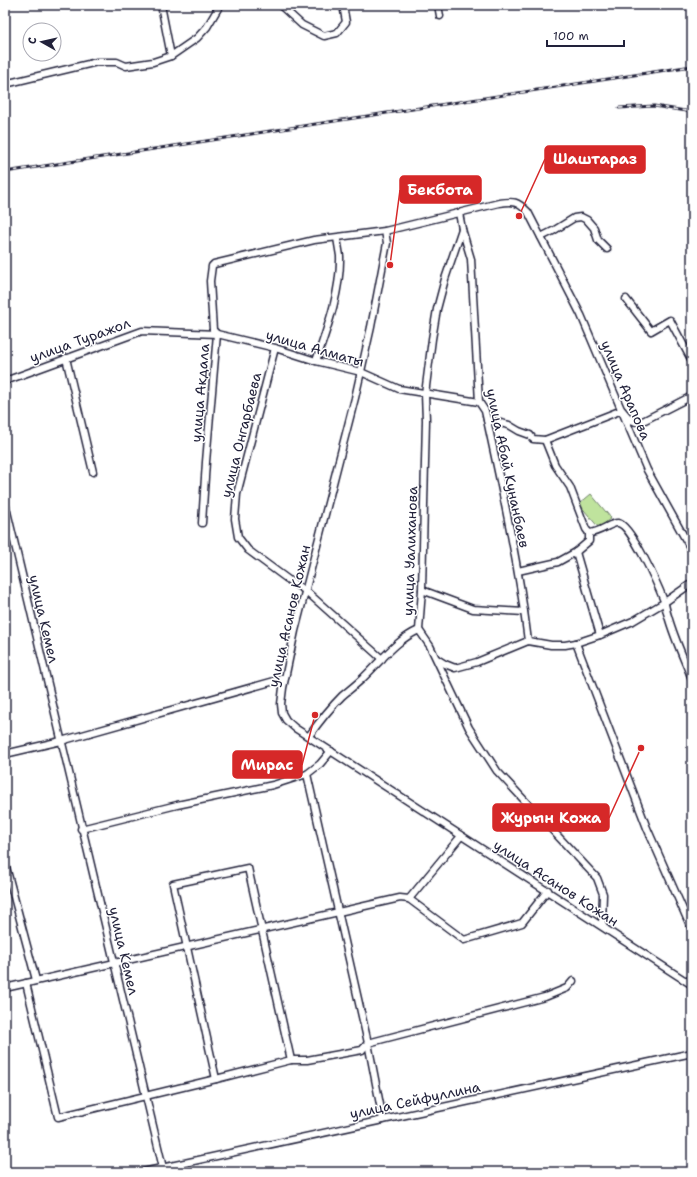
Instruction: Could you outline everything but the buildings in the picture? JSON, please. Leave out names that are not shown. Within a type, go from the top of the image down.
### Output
[{"type":"street","points":[[161,5],[171,56]]},
{"type":"street","points":[[5,84],[97,62],[117,62],[126,66],[153,62],[171,56],[197,38],[207,27],[220,5]]},
{"type":"street","points":[[280,5],[302,25],[324,36],[337,33],[346,22],[343,5]]},
{"type":"street","points":[[438,5],[440,16]]},
{"type":"street","name":"улица Арапова","points":[[459,213],[512,201],[520,204],[528,212],[581,315],[647,470],[692,551]]},
{"type":"street","points":[[316,361],[337,288],[340,256],[337,238],[385,232],[459,213]]},
{"type":"street","name":"улица Уалиханова","points":[[459,213],[462,229],[437,309],[425,394],[426,420],[422,590],[419,630],[437,659],[469,728],[497,771],[597,878],[603,894],[602,922],[605,928]]},
{"type":"street","points":[[541,237],[574,218],[581,217],[587,220],[594,228],[598,240],[607,250]]},
{"type":"street","name":"улица Абай Кунанбаев","points":[[462,229],[471,259],[479,402],[485,411],[507,512],[518,572],[528,641]]},
{"type":"street","name":"улица Асанов Кожан","points":[[385,232],[387,243],[372,327],[285,678],[281,704],[282,714],[295,728],[461,836],[548,890],[692,985]]},
{"type":"street","name":"улица Акдала","points":[[202,524],[206,462],[218,334],[213,330],[210,281],[212,266],[214,264],[314,240],[337,238]]},
{"type":"street","points":[[626,299],[651,332],[670,320],[692,361]]},
{"type":"street","name":"улица Алматы","points":[[142,331],[218,334],[361,372],[399,389],[479,402]]},
{"type":"street","name":"улица Туражол","points":[[5,381],[142,331]]},
{"type":"street","name":"улица Онгарбаева","points":[[275,348],[237,494],[235,520],[238,537],[248,550],[306,591],[382,659]]},
{"type":"street","points":[[66,358],[93,472]]},
{"type":"street","points":[[487,420],[509,424],[519,431],[530,434],[533,439],[545,440],[622,410],[630,420],[635,423],[641,422],[692,396]]},
{"type":"street","points":[[518,572],[558,562],[576,552],[589,541],[589,533],[586,529],[570,488],[555,465],[545,440]]},
{"type":"street","name":"улица Кемел","points":[[5,503],[8,531],[90,860],[113,963],[163,1168]]},
{"type":"street","points":[[589,533],[596,533],[618,523],[623,525],[639,547],[665,602],[668,616],[692,680]]},
{"type":"street","points":[[576,552],[600,635]]},
{"type":"street","points":[[437,659],[455,668],[467,666],[528,641],[551,645],[576,643],[633,621],[665,602],[692,583]]},
{"type":"street","points":[[422,590],[473,609],[524,612]]},
{"type":"street","points":[[309,736],[323,717],[342,697],[408,635],[419,630]]},
{"type":"street","points":[[576,643],[648,828],[692,930]]},
{"type":"street","points":[[5,754],[61,741],[285,678]]},
{"type":"street","points":[[82,829],[177,805],[273,785],[307,774],[320,764],[331,751]]},
{"type":"street","points":[[307,774],[368,1043],[383,1120]]},
{"type":"street","points":[[409,899],[461,836]]},
{"type":"street","points":[[5,863],[36,980]]},
{"type":"street","points":[[216,1079],[173,884],[248,868],[291,1060]]},
{"type":"street","points":[[5,988],[400,898],[409,899],[464,940],[522,923],[548,890]]},
{"type":"street","points":[[26,983],[58,1117],[291,1060],[307,1060],[362,1050],[368,1043],[545,997],[567,988],[573,981]]},
{"type":"street","name":"улица Сейфуллина","points":[[143,1172],[692,1053]]},
{"type":"green space","points":[[591,494],[611,518],[599,528],[579,504]]},
{"type":"railway","points":[[5,172],[692,66]]},
{"type":"railway","points":[[619,108],[654,106],[692,112]]},
{"type":"place","name":"Шаштараз","points":[[519,216]]},
{"type":"place","name":"Бекбота","points":[[390,265]]},
{"type":"place","name":"Мирас","points":[[315,715]]},
{"type":"place","name":"Журын Кожа","points":[[641,748]]}]
